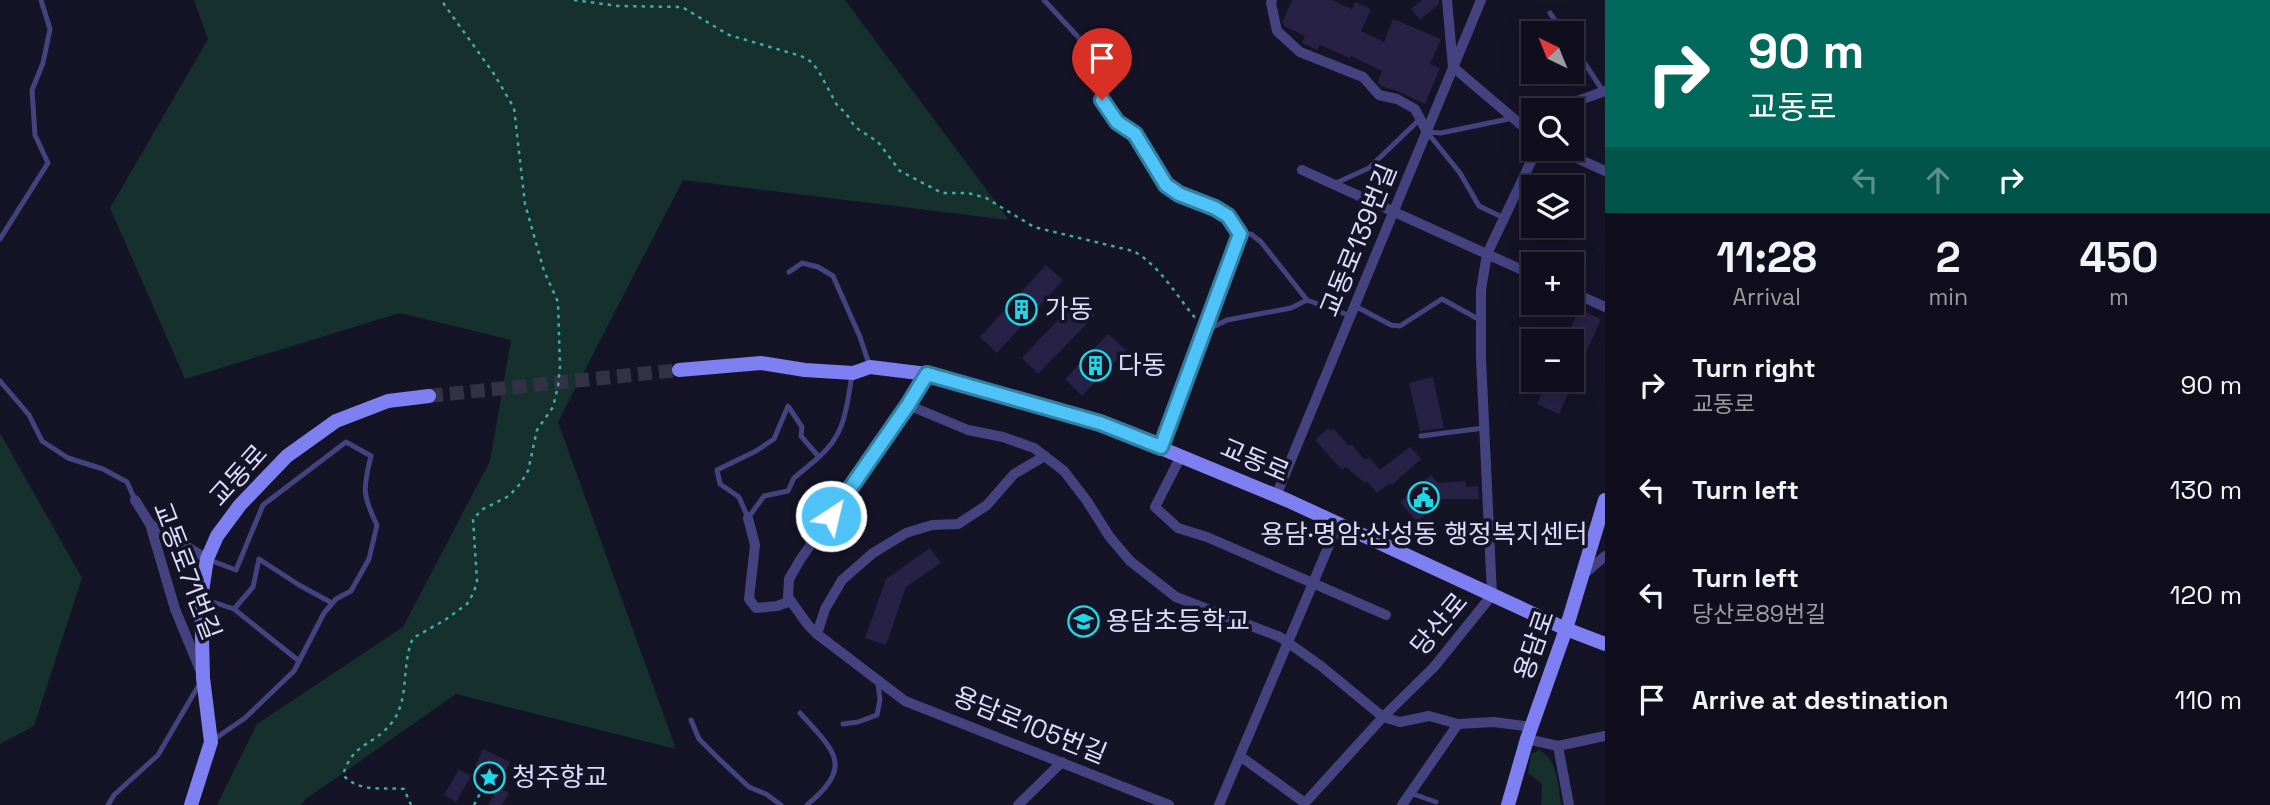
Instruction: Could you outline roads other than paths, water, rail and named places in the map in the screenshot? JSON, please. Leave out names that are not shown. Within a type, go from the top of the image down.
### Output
[{"type":"street","points":[[1272,0],[1277,32],[1300,52],[1363,77],[1379,95],[1397,99],[1415,109],[1427,132]]},
{"type":"street","points":[[1447,0],[1453,67],[1521,125]]},
{"type":"street","name":"교동로139번길","points":[[1276,496],[1481,0]]},
{"type":"street","points":[[1584,98],[1604,91]]},
{"type":"street","name":"당산로","points":[[1240,756],[1304,804],[1383,717],[1434,667],[1492,595],[1481,290],[1487,254],[1531,161]]},
{"type":"street","points":[[1583,161],[1605,171]]},
{"type":"street","points":[[1302,170],[1521,270]]},
{"type":"street","points":[[1161,447],[1202,328],[1240,234]]},
{"type":"street","points":[[1584,297],[1605,307]]},
{"type":"street","name":"교동로","points":[[679,370],[761,363],[805,370],[853,373],[870,367],[927,374],[1100,423],[1276,496],[1605,645]]},
{"type":"street","points":[[748,518],[755,545],[749,599],[756,608],[777,606],[791,601],[788,597],[789,579],[800,560],[927,374]]},
{"type":"street","name":"교동로","points":[[191,805],[211,742],[203,678],[201,598],[207,559],[217,536],[240,505],[286,456],[336,421],[388,401],[429,396]]},
{"type":"street","points":[[908,405],[968,430],[1003,437],[1034,448],[1065,471],[1109,536],[1130,561],[1176,597],[1280,637],[1321,666],[1383,717],[1399,722],[1429,716],[1458,724],[1494,722],[1558,746],[1605,736]]},
{"type":"street","points":[[817,634],[825,609],[842,580],[873,553],[906,533],[932,525],[958,524],[986,505],[1014,474],[1045,456]]},
{"type":"street","points":[[1181,456],[1155,507],[1178,528],[1208,537],[1385,615]]},
{"type":"street","name":"교동로71번길","points":[[135,500],[150,524],[175,609],[203,678]]},
{"type":"street","name":"용담로","points":[[1508,805],[1605,500]]},
{"type":"street","points":[[150,524],[207,559]]},
{"type":"street","points":[[1219,805],[1338,524]]},
{"type":"street","points":[[1583,575],[1605,556]]},
{"type":"street","name":"용담로105번길","points":[[791,601],[817,634],[905,701],[1169,805]]},
{"type":"street","points":[[1402,805],[1458,724]]},
{"type":"street","points":[[1558,746],[1569,805]]},
{"type":"street","points":[[1018,805],[1062,762]]},
{"type":"street","points":[[1132,790],[1133,805]]},
{"type":"lane","points":[[0,239],[48,163],[35,135],[32,90],[43,63],[50,29],[41,0]]},
{"type":"lane","points":[[1044,0],[1079,38],[1085,52],[1088,71],[1102,100],[1117,122],[1135,134],[1166,185],[1179,194],[1215,208],[1228,216],[1240,234],[1251,234],[1261,242],[1307,300],[1353,311],[1400,327],[1442,299],[1481,321]]},
{"type":"lane","points":[[1550,13],[1556,21]]},
{"type":"lane","points":[[1584,62],[1604,91]]},
{"type":"lane","points":[[1427,132],[1441,133],[1513,118]]},
{"type":"lane","name":"교동로139번길","points":[[1333,184],[1370,168],[1421,119]]},
{"type":"lane","points":[[1427,132],[1460,173],[1479,206],[1504,218]]},
{"type":"lane","points":[[789,272],[802,263],[818,267],[833,276],[870,367]]},
{"type":"lane","points":[[1202,328],[1227,320],[1291,308],[1307,300]]},
{"type":"lane","points":[[748,518],[764,496],[788,491],[794,478],[832,445],[844,419],[853,373]]},
{"type":"lane","name":"교동로71번길","points":[[0,381],[29,415],[42,441],[68,458],[103,469],[128,482],[135,500]]},
{"type":"lane","points":[[748,518],[739,497],[720,484],[717,470],[774,439],[788,406],[802,428],[801,436],[819,457]]},
{"type":"lane","points":[[1422,436],[1485,428]]},
{"type":"lane","points":[[207,559],[236,569],[263,505],[346,442],[371,456],[365,478],[365,502],[377,525],[369,559],[351,591],[336,599],[324,613],[294,671],[245,718],[211,742]]},
{"type":"lane","points":[[244,550],[332,603]]},
{"type":"lane","points":[[234,609],[253,587],[258,559]]},
{"type":"lane","points":[[201,598],[234,609],[299,661]]},
{"type":"lane","points":[[108,805],[114,794],[158,755],[203,678]]},
{"type":"lane","points":[[843,724],[877,715],[880,700],[878,681]]},
{"type":"lane","points":[[800,713],[835,753],[836,770],[828,785],[807,805]]},
{"type":"lane","points":[[691,720],[699,739],[719,759],[749,787],[766,794],[781,805]]},
{"type":"lane","points":[[1410,793],[1436,802]]},
{"type":"tunnel","points":[[429,396],[679,370]]},
{"type":"place","name":"가동","points":[[1022,309]]},
{"type":"place","name":"다동","points":[[1095,365]]},
{"type":"place","name":"용담·명암·산성동 행정복지센터","points":[[1424,498]]},
{"type":"place","name":"용담초등학교","points":[[1083,621]]},
{"type":"place","name":"청주향교","points":[[489,777]]}]
